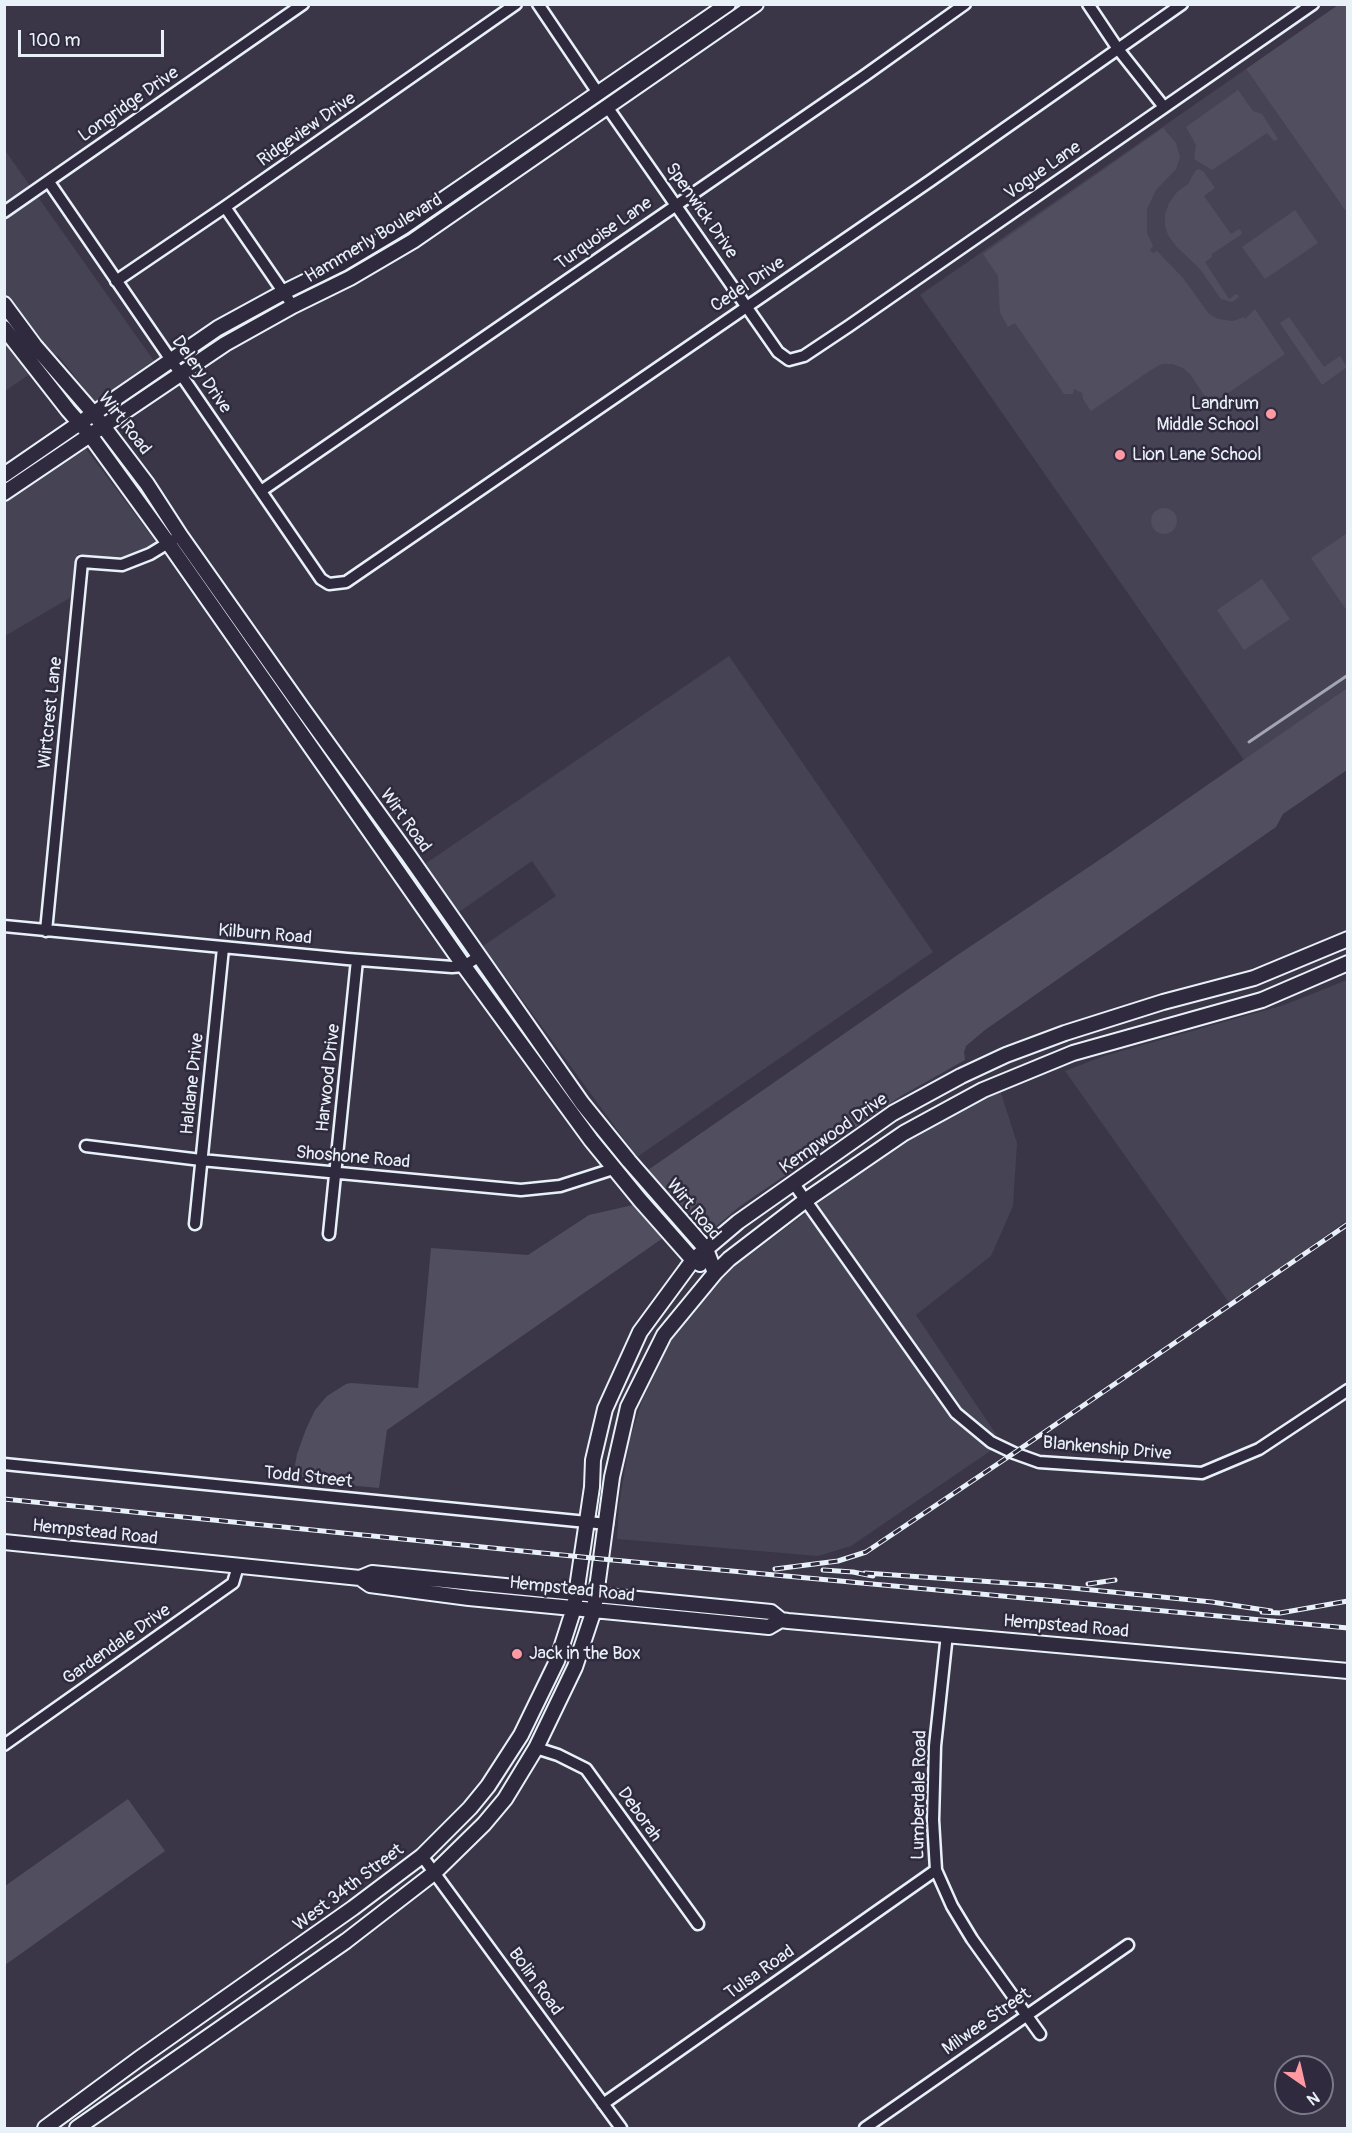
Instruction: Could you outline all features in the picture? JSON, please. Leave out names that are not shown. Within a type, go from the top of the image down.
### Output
[{"type":"main road","name":"Hammerly Boulevard","points":[[4,493],[85,430],[94,414],[218,328],[341,264],[403,227],[728,4]]},
{"type":"main road","name":"Hammerly Boulevard","points":[[4,475],[85,430],[103,425],[225,344],[292,306],[350,278],[435,226],[608,108],[738,9],[756,4]]},
{"type":"main road","points":[[608,108],[610,97],[627,83],[648,58]]},
{"type":"main road","points":[[562,139],[579,118],[594,108],[598,102],[598,93]]},
{"type":"main road","points":[[426,212],[435,226]]},
{"type":"main road","name":"Wirt Road","points":[[4,304],[35,346],[103,425],[147,484],[175,539],[464,966],[613,1169],[693,1260],[715,1273]]},
{"type":"main road","name":"Wirt Road","points":[[4,328],[175,539],[409,856],[478,957],[603,1130],[706,1249],[715,1273]]},
{"type":"main road","name":"Kempwood Drive","points":[[576,1593],[592,1487],[593,1460],[605,1409],[615,1386],[640,1332],[693,1260],[738,1222],[893,1113],[1005,1055],[1116,1016],[1254,978],[1346,944]]},
{"type":"main road","name":"Kempwood Drive","points":[[597,1595],[612,1478],[628,1407],[664,1335],[715,1273],[752,1240],[904,1133],[983,1090],[1073,1053],[1262,1000],[1347,963]]},
{"type":"main road","points":[[615,1386],[635,1393]]},
{"type":"main road","name":"Hempstead Road","points":[[4,1542],[360,1578],[372,1573],[771,1612],[781,1620],[1347,1671]]},
{"type":"main road","name":"Hempstead Road","points":[[360,1578],[370,1585],[469,1598],[769,1627],[781,1620]]},
{"type":"main road","name":"West 34th Street","points":[[45,2128],[63,2123],[140,2058],[353,1908],[422,1856],[471,1808],[521,1735],[557,1662],[574,1608],[576,1593]]},
{"type":"main road","points":[[77,2128],[346,1941],[434,1873],[491,1816],[505,1799],[536,1748],[575,1667],[597,1595]]},
{"type":"main road","points":[[283,1959],[294,1977]]},
{"type":"street","name":"Longridge Drive","points":[[4,212],[303,4]]},
{"type":"street","name":"Ridgeview Drive","points":[[116,281],[516,4]]},
{"type":"street","points":[[538,4],[598,93]]},
{"type":"street","name":"Turquoise Lane","points":[[261,491],[965,4]]},
{"type":"street","points":[[1088,4],[1118,49],[1164,107]]},
{"type":"street","name":"Cedel Drive","points":[[329,584],[346,582],[1182,4]]},
{"type":"street","name":"Vogue Lane","points":[[789,360],[804,356],[849,326],[1313,4]]},
{"type":"street","name":"Spenwick Drive","points":[[608,108],[778,352],[789,360]]},
{"type":"street","name":"Delery Drive","points":[[49,182],[321,579],[329,584]]},
{"type":"street","points":[[225,207],[292,306]]},
{"type":"street","name":"Wirtcrest Lane","points":[[46,931],[82,562],[122,565],[175,539]]},
{"type":"street","points":[[4,926],[46,931]]},
{"type":"street","name":"Kilburn Road","points":[[46,931],[357,960],[464,966]]},
{"type":"street","name":"Haldane Drive","points":[[195,1224],[223,948]]},
{"type":"street","points":[[464,966],[478,957]]},
{"type":"street","name":"Harwood Drive","points":[[329,1234],[357,960]]},
{"type":"street","name":"Shoshone Road","points":[[86,1146],[201,1160],[521,1190],[560,1186],[613,1169]]},
{"type":"street","name":"Blankenship Drive","points":[[794,1184],[956,1413],[991,1442],[1014,1453],[1039,1462],[1202,1473],[1259,1449],[1347,1390]]},
{"type":"street","name":"Todd Street","points":[[4,1464],[607,1524]]},
{"type":"street","name":"Gardendale Drive","points":[[4,1745],[234,1583],[238,1566]]},
{"type":"street","name":"Lumberdale Road","points":[[947,1634],[935,1746],[933,1820],[936,1870],[952,1906],[972,1939],[1040,2034]]},
{"type":"street","name":"Deborah","points":[[536,1748],[586,1768],[698,1924]]},
{"type":"street","name":"Bolin Road","points":[[422,1856],[621,2128]]},
{"type":"street","name":"Tulsa Road","points":[[603,2104],[936,1870]]},
{"type":"street","name":"Milwee Street","points":[[865,2128],[1128,1945]]},
{"type":"shaded area","points":[[1338,5],[1348,5],[1347,213],[1246,69]]},
{"type":"shaded area","name":"Landrum Middle School","points":[[1246,69],[1347,213],[1347,688],[1244,760],[920,295]]},
{"type":"shaded area","points":[[1238,90],[1253,111],[1262,114],[1278,139],[1274,141],[1267,133],[1212,170],[1194,159],[1196,145],[1186,127]]},
{"type":"shaded area","points":[[1163,128],[1176,143],[1180,157],[1176,169],[1156,190],[1147,209],[1147,233],[1153,246],[1150,250],[1153,253],[1157,251],[1183,278],[1209,314],[1218,319],[1233,321],[1244,317],[1245,319],[1255,309],[1285,354],[1215,402],[1204,395],[1190,374],[1183,368],[1172,364],[1162,364],[1091,411],[1082,393],[1074,389],[1073,394],[1064,394],[1015,323],[1008,327],[1000,313],[998,276],[983,254]]},
{"type":"shaded area","points":[[4,149],[154,361],[95,402],[58,355],[5,391]]},
{"type":"shaded area","points":[[1199,169],[1204,172],[1215,188],[1204,196],[1231,234],[1239,229],[1242,234],[1212,254],[1212,257],[1205,262],[1229,299],[1238,295],[1239,297],[1232,302],[1221,299],[1200,269],[1176,246],[1165,226],[1165,214],[1169,203]]},
{"type":"shaded area","points":[[1295,210],[1318,243],[1265,279],[1242,247]]},
{"type":"shaded area","points":[[1289,317],[1324,367],[1340,356],[1347,367],[1322,385],[1280,323]]},
{"type":"shaded area","points":[[86,449],[156,542],[137,555],[116,560],[77,554],[73,596],[5,636],[5,503]]},
{"type":"shaded area","points":[[1164,508],[1174,511],[1177,521],[1174,531],[1164,534],[1154,531],[1151,521],[1154,511]]},
{"type":"shaded area","points":[[1347,533],[1347,611],[1311,558]]},
{"type":"shaded area","points":[[1262,579],[1290,619],[1244,650],[1217,610]]},
{"type":"shaded area","points":[[729,656],[933,952],[637,1157],[483,946],[556,896],[532,861],[459,912],[425,864]]},
{"type":"shaded area","points":[[1347,688],[1347,770],[1283,814],[1276,827],[985,1030],[966,1046],[965,1060],[901,1096],[739,1207],[713,1229],[707,1230],[703,1227],[648,1170],[956,956],[1108,854]]},
{"type":"shaded area","points":[[1347,980],[1347,1220],[1230,1304],[1065,1071],[1104,1056],[1284,1005]]},
{"type":"shaded area","points":[[1000,1090],[1017,1143],[1013,1206],[991,1256],[916,1315],[1002,1443],[851,1546],[818,1556],[617,1539],[619,1505],[630,1439],[642,1401],[678,1326],[723,1275],[839,1188],[912,1139]]},
{"type":"shaded area","points":[[633,1205],[663,1238],[387,1430],[379,1488],[305,1481],[295,1465],[297,1454],[315,1410],[327,1396],[351,1383],[418,1388],[431,1248],[528,1255],[589,1215]]},
{"type":"shaded area","points":[[128,1799],[165,1851],[5,1965],[5,1886]]},
{"type":"waterway","points":[[1249,742],[1348,675]]},
{"type":"railway","points":[[775,1569],[838,1561],[866,1552],[1348,1224]]},
{"type":"railway","points":[[4,1499],[602,1559],[1348,1628]]},
{"type":"railway","points":[[823,1570],[873,1576]]},
{"type":"railway","points":[[865,1573],[1052,1586],[1212,1602],[1271,1611]]},
{"type":"railway","points":[[1088,1584],[1115,1580]]},
{"type":"railway","points":[[1262,1612],[1280,1613],[1348,1601]]},
{"type":"place","name":"Landrum Middle School","points":[[1271,414]]},
{"type":"place","name":"Lion Lane School","points":[[1120,455]]},
{"type":"place","name":"Jack in the Box","points":[[517,1654]]}]
